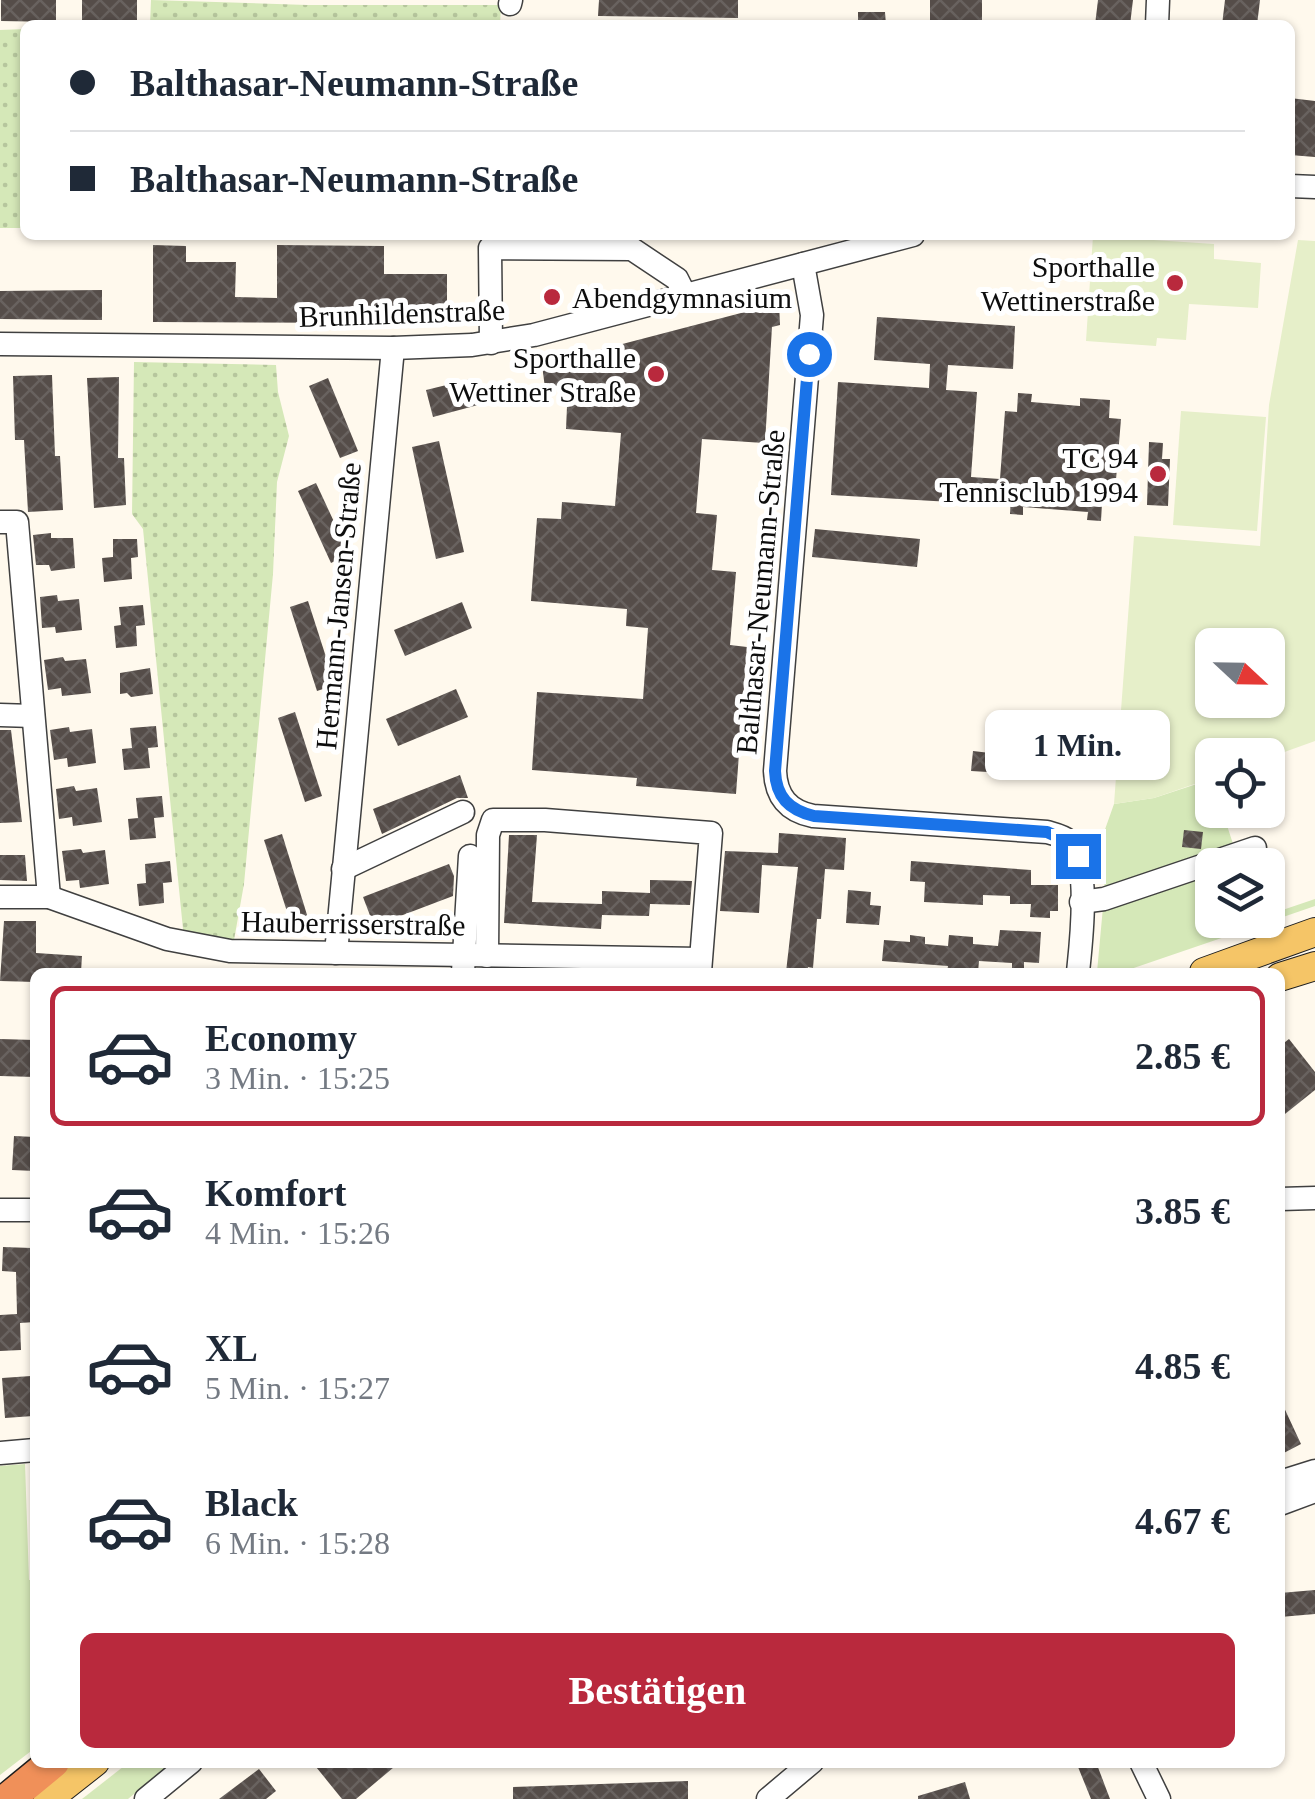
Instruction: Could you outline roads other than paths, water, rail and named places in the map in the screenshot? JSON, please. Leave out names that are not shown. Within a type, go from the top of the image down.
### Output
[{"type":"highway","points":[[8,1799],[46,1768]]},
{"type":"main road","points":[[1215,968],[1315,932]]},
{"type":"main road","points":[[1285,976],[1315,966]]},
{"type":"main road","points":[[48,1799],[87,1768]]},
{"type":"street","name":"Brunhildenstraße","points":[[0,344],[393,348],[491,343],[894,240]]},
{"type":"street","points":[[491,343],[490,248],[515,241],[632,248],[677,279],[684,295]]},
{"type":"street","name":"Balthasar-Neumann-Straße","points":[[803,264],[812,316],[775,771],[778,792],[795,810],[814,816],[1057,835],[1069,842],[1078,856],[1082,902],[1079,968]]},
{"type":"street","name":"Hermann-Jansen-Straße","points":[[336,953],[393,348]]},
{"type":"street","points":[[0,522],[17,522],[49,897]]},
{"type":"street","points":[[0,714],[33,716]]},
{"type":"street","points":[[343,869],[463,812]]},
{"type":"street","points":[[471,961],[488,836],[493,820],[515,819],[711,833],[700,966]]},
{"type":"street","points":[[470,856],[471,961]]},
{"type":"street","points":[[1082,902],[1104,899],[1195,868]]},
{"type":"street","name":"Hauberrisserstraße","points":[[0,897],[49,897],[190,946],[230,951],[336,953],[362,963],[700,966]]},
{"type":"street","points":[[1285,1200],[1315,1198]]},
{"type":"street","points":[[0,1210],[30,1210]]},
{"type":"street","points":[[0,1453],[30,1450]]},
{"type":"street","points":[[1285,1480],[1315,1471]]},
{"type":"street","points":[[1285,1502],[1315,1491]]},
{"type":"street","points":[[146,1799],[183,1768]]},
{"type":"street","points":[[768,1799],[805,1768]]},
{"type":"street","points":[[1144,1768],[1158,1799]]},
{"type":"place","name":"Sporthalle Wettinerstraße","points":[[1175,283]]},
{"type":"place","name":"Abendgymnasium","points":[[552,297]]},
{"type":"place","name":"Sporthalle Wettiner Straße","points":[[656,374]]},
{"type":"place","name":"TC 94 Tennisclub 1994","points":[[1158,474]]}]
